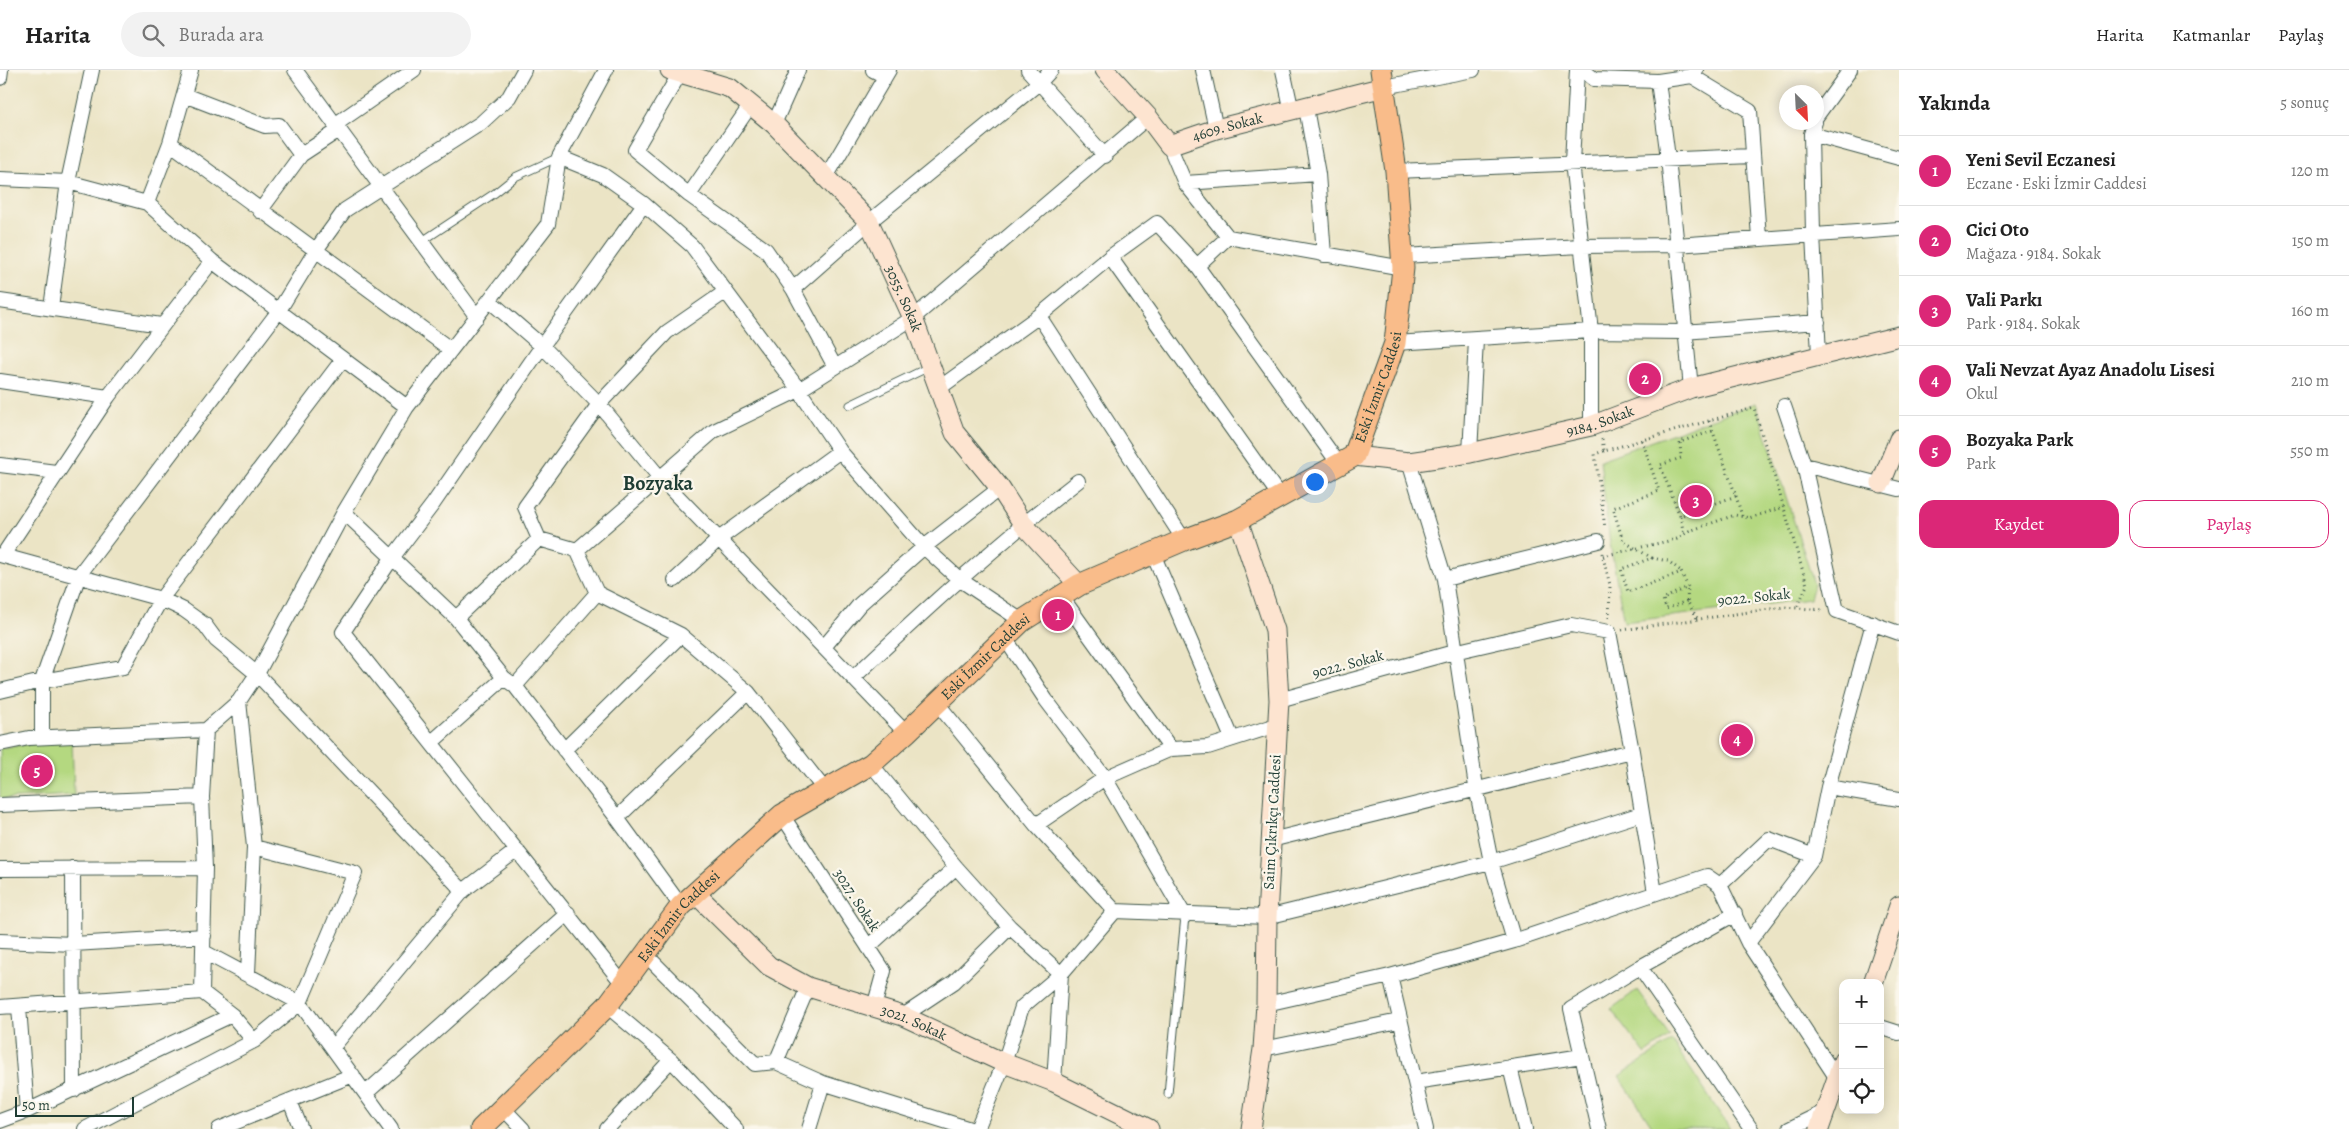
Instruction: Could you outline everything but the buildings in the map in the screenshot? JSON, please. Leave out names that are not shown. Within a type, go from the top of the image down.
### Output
[{"type":"main road","name":"Eski İzmir Caddesi","points":[[480,1129],[607,1006],[688,899],[782,815],[824,789],[871,764],[906,733],[1022,621],[1079,585],[1184,540],[1238,520],[1281,498],[1346,460],[1396,343],[1403,262],[1396,171],[1382,78]]},
{"type":"street","points":[[0,78],[1,70]]},
{"type":"street","points":[[51,308],[68,182],[92,70]]},
{"type":"street","points":[[147,203],[170,144],[191,70]]},
{"type":"street","points":[[296,70],[477,317]]},
{"type":"street","points":[[260,211],[301,155],[414,70]]},
{"type":"street","points":[[42,737],[42,681],[79,575],[278,312],[316,250],[345,210],[481,123],[509,97],[524,70]]},
{"type":"street","points":[[0,744],[42,737],[206,730],[240,701],[257,674],[344,512],[407,407],[548,224],[559,157],[606,70]]},
{"type":"street","points":[[774,124],[798,70]]},
{"type":"street","points":[[1028,70],[1105,156]]},
{"type":"street","points":[[793,289],[869,222],[1040,82],[1051,70]]},
{"type":"street","points":[[1104,70],[1148,117],[1169,145],[1185,183],[1228,237],[1324,255],[1403,262],[1581,246],[1676,245],[1899,229]]},
{"type":"street","points":[[1203,70],[1216,129]]},
{"type":"street","points":[[1282,70],[1299,110],[1318,174],[1324,255]]},
{"type":"street","points":[[1382,78],[1473,70]]},
{"type":"street","points":[[1576,70],[1572,162],[1591,331],[1596,431]]},
{"type":"street","points":[[1824,104],[1845,71]]},
{"type":"street","points":[[675,72],[635,150],[689,195],[766,250],[793,289],[835,367]]},
{"type":"street","name":"3055. Sokak","points":[[675,72],[730,88],[774,124],[869,222],[913,318],[956,433],[1000,488],[1023,524],[1079,585]]},
{"type":"street","points":[[826,177],[882,72]]},
{"type":"street","points":[[1592,73],[1658,81],[1694,73],[1750,111],[1759,238]]},
{"type":"street","name":"4609. Sokak","points":[[1169,145],[1216,129],[1299,110],[1382,78]]},
{"type":"street","points":[[1658,81],[1668,158],[1691,388]]},
{"type":"street","points":[[184,95],[265,126],[279,125],[301,155]]},
{"type":"street","points":[[689,195],[750,106]]},
{"type":"street","points":[[578,550],[661,479],[714,430],[799,390],[913,318],[1105,156],[1148,117]]},
{"type":"street","points":[[1813,130],[1813,234],[1819,355]]},
{"type":"street","points":[[1819,130],[1899,158]]},
{"type":"street","points":[[170,144],[450,349]]},
{"type":"street","points":[[1396,171],[1572,162],[1752,156]]},
{"type":"street","points":[[559,157],[603,175],[644,204],[692,246],[799,390],[840,451],[924,547],[959,579],[1022,621]]},
{"type":"street","points":[[1185,183],[1318,174]]},
{"type":"street","points":[[0,179],[68,182],[147,203],[212,261],[407,407]]},
{"type":"street","points":[[623,984],[432,742],[342,632],[392,558],[434,504],[542,346],[644,204]]},
{"type":"street","points":[[938,389],[1039,316],[1110,257],[1158,223],[1197,266],[1346,460]]},
{"type":"street","points":[[1197,266],[1228,237]]},
{"type":"street","points":[[1110,257],[1281,498]]},
{"type":"street","points":[[212,261],[108,397],[1,555],[161,599],[184,610],[205,624],[216,640],[257,674],[463,891]]},
{"type":"street","points":[[539,539],[525,507],[599,404],[667,332],[725,292]]},
{"type":"street","points":[[0,301],[161,326]]},
{"type":"street","points":[[490,301],[542,346],[599,404],[661,479],[720,538],[906,733]]},
{"type":"street","points":[[1039,316],[1184,540]]},
{"type":"street","points":[[1396,343],[1476,340],[1591,331],[1684,332],[1818,322]]},
{"type":"street","name":"9184. Sokak","points":[[1346,460],[1409,462],[1596,431],[1691,388],[1899,336]]},
{"type":"street","points":[[1470,453],[1476,340]]},
{"type":"street","points":[[0,691],[42,681],[123,667],[161,599],[343,359]]},
{"type":"street","points":[[0,381],[108,397]]},
{"type":"street","points":[[1784,406],[1804,465],[1837,611],[1899,633]]},
{"type":"street","points":[[1804,465],[1890,486],[1899,439]]},
{"type":"street","points":[[675,580],[720,538],[840,451]]},
{"type":"street","points":[[1409,462],[1445,579],[1454,652],[1476,788],[1491,862],[1514,942]]},
{"type":"street","points":[[0,465],[56,472]]},
{"type":"street","points":[[853,678],[959,579],[1023,524],[1078,481]]},
{"type":"street","points":[[824,647],[860,604],[924,547],[1000,488]]},
{"type":"street","points":[[344,512],[456,618],[617,818],[688,899]]},
{"type":"street","name":"Saim Çıkrıkçı Caddesi","points":[[1238,520],[1275,630],[1279,700],[1266,917],[1266,1004],[1263,1049],[1252,1129]]},
{"type":"street","points":[[539,539],[578,550]]},
{"type":"street","points":[[456,618],[539,539]]},
{"type":"street","points":[[1445,579],[1598,540]]},
{"type":"street","points":[[578,550],[597,593],[681,635],[748,692],[824,789]]},
{"type":"street","points":[[1153,554],[1232,738]]},
{"type":"street","points":[[432,742],[509,682],[597,593]]},
{"type":"street","points":[[1061,596],[1171,749]]},
{"type":"street","points":[[1748,943],[1814,856],[1828,788],[1873,623]]},
{"type":"street","name":"9022. Sokak","points":[[1279,700],[1454,652],[1571,625],[1609,632]]},
{"type":"street","points":[[1609,632],[1632,751],[1655,892]]},
{"type":"street","points":[[564,750],[681,635]]},
{"type":"street","points":[[1005,638],[1046,700],[1105,778],[1185,916]]},
{"type":"street","points":[[617,818],[748,692]]},
{"type":"street","points":[[240,701],[254,847],[248,973]]},
{"type":"street","points":[[937,703],[1036,825],[1114,911],[1185,916],[1266,917],[1491,862],[1641,814]]},
{"type":"street","points":[[1036,825],[1105,778],[1171,749],[1208,747],[1277,725]]},
{"type":"street","points":[[202,992],[205,868],[202,797],[206,730]]},
{"type":"street","points":[[1271,840],[1632,751]]},
{"type":"street","points":[[871,764],[956,867],[1010,927],[1062,974]]},
{"type":"street","points":[[1828,788],[1899,799]]},
{"type":"street","points":[[0,805],[202,797]]},
{"type":"street","name":"3027. Sokak","points":[[782,815],[884,971],[874,1007]]},
{"type":"street","points":[[1720,885],[1769,839],[1814,856]]},
{"type":"street","points":[[84,1129],[254,1041],[300,1003],[355,873],[254,847]]},
{"type":"street","points":[[333,1048],[463,891],[517,850]]},
{"type":"street","points":[[868,946],[956,867]]},
{"type":"street","points":[[73,868],[74,1090]]},
{"type":"street","points":[[0,869],[205,868]]},
{"type":"street","points":[[1266,1004],[1390,976],[1514,942],[1655,892],[1707,876],[1720,885],[1736,914],[1748,943],[1839,1069],[1822,1121],[1789,1129]]},
{"type":"street","name":"3021. Sokak","points":[[688,899],[769,966],[808,988],[903,1016],[1004,1064],[1054,1082],[1149,1129]]},
{"type":"street","points":[[1874,979],[1899,906]]},
{"type":"street","points":[[976,1129],[1004,1064],[1022,1007],[1062,974],[1114,911]]},
{"type":"street","points":[[366,1093],[568,913]]},
{"type":"street","points":[[1599,1129],[1571,1009],[1640,967],[1736,914]]},
{"type":"street","points":[[903,1016],[954,982],[1010,927]]},
{"type":"street","points":[[0,941],[74,944],[204,936]]},
{"type":"street","points":[[204,952],[248,973],[300,1003],[391,1129]]},
{"type":"street","points":[[646,955],[755,1064],[776,1062],[823,1083],[970,1129]]},
{"type":"street","points":[[1640,967],[1751,1129]]},
{"type":"street","points":[[1054,1082],[1062,974]]},
{"type":"street","points":[[1390,976],[1399,1021],[1426,1129]]},
{"type":"street","points":[[776,1062],[808,988]]},
{"type":"street","points":[[0,1007],[202,992],[232,1015],[254,1041]]},
{"type":"street","points":[[607,1006],[671,1060],[736,1129]]},
{"type":"street","points":[[19,1007],[28,1111]]},
{"type":"street","points":[[0,1121],[28,1111],[74,1090],[232,1015]]},
{"type":"street","points":[[1263,1049],[1399,1021]]},
{"type":"street","points":[[1884,1028],[1899,1033]]},
{"type":"street","points":[[1415,1082],[1582,1056]]},
{"type":"street","points":[[607,1129],[671,1060]]},
{"type":"street","points":[[1510,1067],[1525,1129]]},
{"type":"street","points":[[219,1129],[353,1075]]},
{"type":"street","points":[[809,1129],[823,1083]]},
{"type":"street","points":[[290,1101],[301,1129]]},
{"type":"street","points":[[502,1107],[523,1129]]},
{"type":"lane","points":[[421,242],[495,193],[515,177],[559,157]]},
{"type":"lane","points":[[850,405],[930,366]]},
{"type":"lane","points":[[1168,1094],[1185,916]]},
{"type":"path","points":[[1596,431],[1604,451],[1754,408],[1807,585],[1797,608]]},
{"type":"path","points":[[1709,421],[1742,516]]},
{"type":"path","points":[[1684,534],[1680,516],[1660,465],[1682,458],[1680,442],[1713,431]]},
{"type":"path","points":[[1642,440],[1659,491],[1613,508],[1623,541],[1652,558],[1668,561],[1681,572],[1688,588],[1687,601],[1698,620]]},
{"type":"path","points":[[1680,516],[1736,496]]},
{"type":"path","points":[[1602,556],[1677,539],[1684,534],[1735,515],[1749,518],[1784,507]]},
{"type":"path","points":[[1652,558],[1621,569],[1628,592],[1681,572]]},
{"type":"path","points":[[1687,601],[1666,609],[1664,599],[1688,588]]},
{"type":"path","name":"9022. Sokak","points":[[1609,632],[1784,608],[1837,611]]},
{"type":"green space","points":[[1756,403],[1814,584],[1810,599],[1624,622],[1610,543],[1600,460]]},
{"type":"green space","points":[[72,738],[74,795],[0,799],[0,748]]},
{"type":"green space","points":[[1637,990],[1670,1036],[1645,1054],[1611,1009]]},
{"type":"green space","points":[[1672,1041],[1730,1129],[1654,1129],[1619,1076]]},
{"type":"place","name":"Cici Oto","points":[[1645,379]]},
{"type":"place","name":"Vali Parkı","points":[[1696,501]]},
{"type":"place","name":"Yeni Sevil Eczanesi","points":[[1058,615]]},
{"type":"place","name":"Vali Nevzat Ayaz Anadolu Lisesi","points":[[1737,740]]},
{"type":"place","name":"Bozyaka Park","points":[[37,771]]},
{"type":"district","name":"Bozyaka","points":[[658,483]]}]
